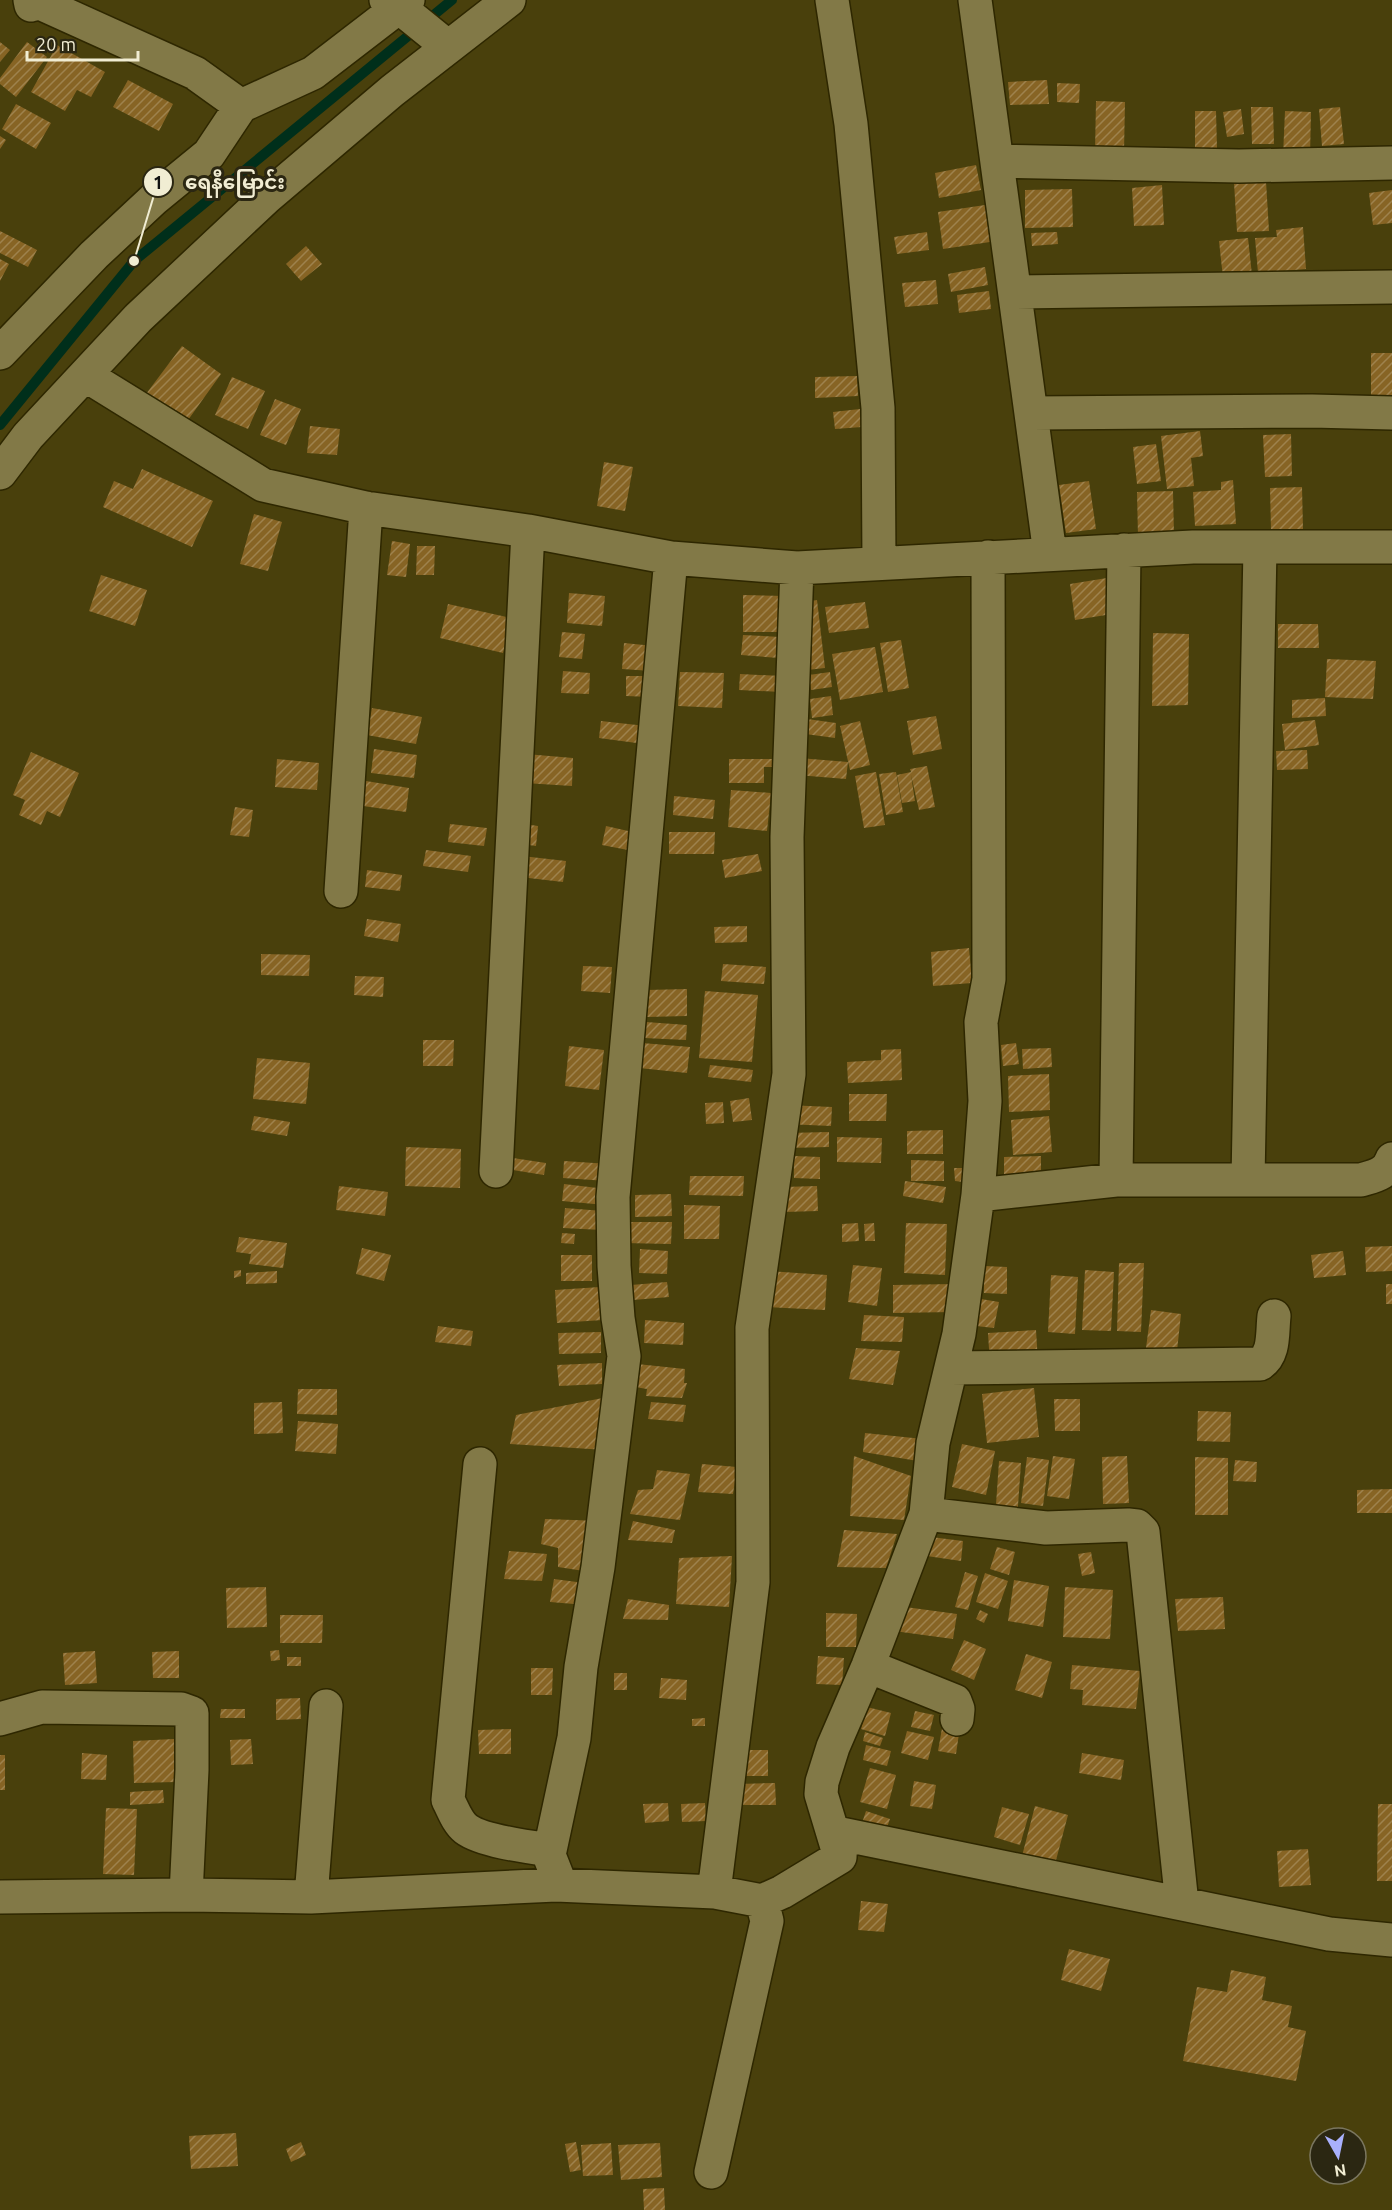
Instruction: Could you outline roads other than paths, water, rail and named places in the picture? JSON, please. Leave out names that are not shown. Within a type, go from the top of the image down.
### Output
[{"type":"street","points":[[30,0],[31,4],[40,3],[195,72],[241,106]]},
{"type":"street","points":[[0,473],[28,436],[138,318],[266,198],[442,43],[509,0]]},
{"type":"street","points":[[832,0],[851,124],[876,387],[879,563]]},
{"type":"street","points":[[975,0],[1050,554]]},
{"type":"street","points":[[0,353],[103,247],[154,199],[209,154],[241,106],[313,72],[400,5],[442,43]]},
{"type":"street","points":[[998,161],[1239,166],[1392,163]]},
{"type":"street","points":[[1015,292],[1392,287]]},
{"type":"street","points":[[85,375],[263,485],[366,508],[528,531],[671,558],[797,568],[1193,546],[1392,547]]},
{"type":"street","points":[[1032,413],[1312,411],[1392,413]]},
{"type":"street","points":[[341,891],[366,508]]},
{"type":"street","points":[[496,1171],[528,531]]},
{"type":"street","points":[[1248,1180],[1260,546]]},
{"type":"street","points":[[1116,1180],[1124,550]]},
{"type":"street","points":[[840,1857],[826,1807],[822,1782],[833,1747],[868,1666],[926,1514],[933,1443],[959,1334],[978,1195],[985,1101],[981,1022],[989,979],[988,557]]},
{"type":"street","points":[[553,1867],[574,1738],[581,1667],[598,1567],[624,1356],[614,1266],[613,1197],[671,558]]},
{"type":"street","points":[[715,1888],[753,1582],[752,1328],[789,1074],[788,837],[797,568]]},
{"type":"street","points":[[978,1195],[1116,1180],[1361,1180],[1380,1174],[1390,1166],[1392,1160]]},
{"type":"street","points":[[951,1368],[1260,1364],[1267,1359],[1271,1351],[1274,1316]]},
{"type":"street","points":[[480,1464],[448,1800],[466,1829],[498,1841],[553,1867]]},
{"type":"street","points":[[926,1514],[1046,1527],[1128,1525],[1137,1526],[1143,1532],[1181,1899]]},
{"type":"street","points":[[868,1666],[955,1701],[958,1709],[957,1719]]},
{"type":"street","points":[[311,1886],[326,1706]]},
{"type":"street","points":[[0,1719],[42,1707],[181,1709],[192,1713],[187,1883]]},
{"type":"street","points":[[840,1857],[841,1834],[1181,1899],[1329,1934],[1392,1940]]},
{"type":"street","points":[[0,1897],[187,1883],[311,1886],[553,1867],[715,1888],[762,1901],[782,1892],[840,1857]]},
{"type":"street","points":[[711,2172],[767,1921],[762,1901]]},
{"type":"waterway","points":[[0,425],[134,261],[452,0]]},
{"type":"place","name":"ရေနီမြောင်း","points":[[134,261]]}]
